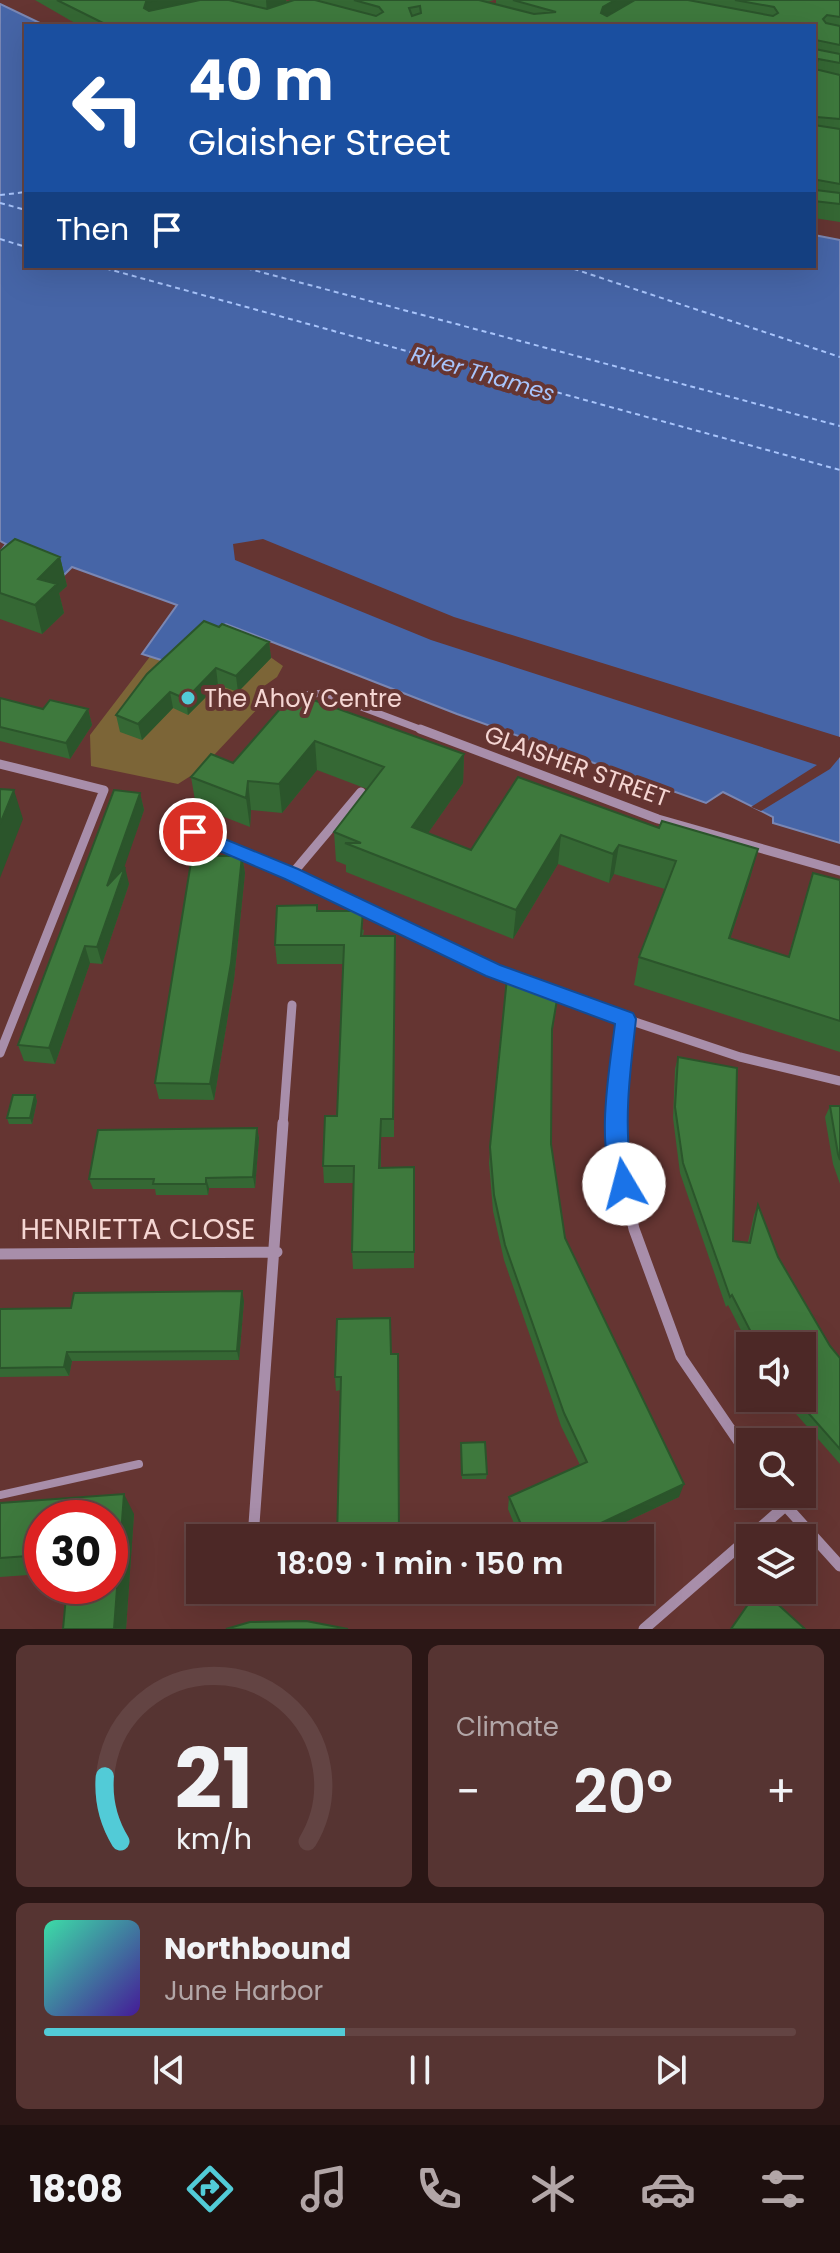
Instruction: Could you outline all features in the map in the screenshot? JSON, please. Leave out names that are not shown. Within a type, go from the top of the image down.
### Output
[{"type":"street","name":"GLAISHER STREET","points":[[302,695],[324,693],[658,819],[840,871]]},
{"type":"street","points":[[0,764],[104,790],[0,1053]]},
{"type":"street","points":[[292,874],[361,792]]},
{"type":"street","points":[[193,832],[292,874],[493,971],[740,1057],[840,1081]]},
{"type":"street","name":"HENRIETTA CLOSE","points":[[254,1524],[277,1252],[292,1005]]},
{"type":"street","points":[[625,1019],[617,1100],[618,1161],[634,1229],[681,1357],[736,1438]]},
{"type":"street","name":"HENRIETTA CLOSE","points":[[0,1254],[277,1252]]},
{"type":"street","points":[[644,1629],[783,1508]]},
{"type":"street","points":[[785,1508],[840,1566]]},
{"type":"lane","points":[[0,1495],[139,1464]]},
{"type":"shaded area","name":"The Ahoy Centre","points":[[229,628],[283,666],[277,677],[257,691],[260,706],[200,770],[178,784],[91,766],[90,735],[155,650]]},
{"type":"water","name":"River Thames","points":[[0,4],[42,24],[24,24],[24,268],[816,268],[816,235],[840,240],[840,843],[773,823],[773,817],[723,792],[706,803],[457,714],[226,624],[207,634],[174,664],[142,654],[177,605],[72,567],[61,578],[0,552],[6,544],[0,541]]},
{"type":"pier","points":[[263,539],[454,617],[840,737],[840,757],[830,769],[761,811],[751,807],[817,765],[431,640],[235,560],[233,544]]},
{"type":"building","points":[[57,0],[157,0],[146,2],[144,8],[149,11],[200,0],[229,0],[267,9],[294,0],[315,0],[376,16],[383,12],[379,7],[354,0],[479,0],[534,14],[556,12],[513,0],[615,0],[603,7],[601,13],[607,16],[635,0],[688,0],[773,16],[778,13],[774,7],[735,0],[840,0],[840,17],[827,15],[823,19],[826,23],[840,26],[840,45],[816,40],[816,24],[105,24]],"holes":[[[420,6],[421,13],[412,16],[409,8]]]},
{"type":"building","points":[[816,49],[840,54],[840,63],[818,59],[816,66]]},
{"type":"building","points":[[816,69],[840,75],[840,119],[817,117]]},
{"type":"building","points":[[816,125],[840,129],[840,184],[816,182]]},
{"type":"building","points":[[816,190],[840,193],[840,204],[816,201]]},
{"type":"building","points":[[15,539],[60,557],[38,579],[57,584],[35,605],[0,593],[0,551]]},
{"type":"building","points":[[204,621],[219,627],[222,624],[269,642],[236,676],[216,668],[186,699],[170,692],[138,724],[116,715],[147,674]]},
{"type":"building","points":[[294,693],[464,754],[412,827],[471,850],[518,777],[659,828],[662,821],[758,849],[729,938],[789,957],[813,873],[840,880],[840,1021],[639,957],[676,861],[619,845],[613,854],[561,835],[516,910],[345,843],[361,843],[334,832],[384,767],[315,741],[279,784],[248,781],[246,798],[191,777],[211,754],[233,763]]},
{"type":"building","points":[[0,698],[43,709],[50,700],[88,709],[66,743],[0,727]]},
{"type":"building","points":[[0,789],[14,790],[0,824]]},
{"type":"building","points":[[114,790],[140,793],[107,886],[125,867],[97,947],[85,946],[49,1048],[18,1045]]},
{"type":"building","points":[[192,856],[242,856],[231,963],[210,1084],[155,1083]]},
{"type":"building","points":[[317,905],[317,911],[363,911],[361,936],[395,936],[393,1119],[381,1119],[379,1168],[414,1167],[414,1252],[352,1252],[354,1166],[323,1166],[325,1116],[337,1116],[344,945],[275,945],[277,906]]},
{"type":"building","points":[[507,978],[559,988],[552,1029],[551,1144],[565,1238],[684,1484],[599,1524],[521,1524],[509,1497],[587,1462],[564,1413],[505,1245],[494,1195],[490,1147]]},
{"type":"building","points":[[678,1057],[737,1068],[733,1241],[750,1243],[758,1205],[778,1257],[840,1358],[840,1449],[807,1412],[816,1412],[816,1332],[751,1332],[732,1295],[730,1297],[683,1163],[675,1107]]},
{"type":"building","points":[[13,1095],[35,1095],[30,1118],[7,1118]]},
{"type":"building","points":[[830,1106],[840,1106],[840,1160],[838,1154]]},
{"type":"building","points":[[257,1128],[253,1177],[206,1178],[206,1184],[153,1184],[154,1179],[89,1179],[98,1130]]},
{"type":"building","points":[[242,1291],[237,1351],[67,1352],[64,1367],[0,1368],[0,1309],[71,1308],[74,1293]]},
{"type":"building","points":[[390,1318],[391,1354],[398,1354],[399,1524],[337,1524],[341,1377],[335,1377],[337,1319]]},
{"type":"building","points":[[485,1442],[487,1474],[462,1475],[461,1443]]},
{"type":"building","points":[[124,1494],[124,1500],[41,1500]]},
{"type":"building","points":[[24,1501],[24,1556],[0,1558],[0,1503]]},
{"type":"building","points":[[65,1604],[116,1604],[114,1629],[63,1629]]},
{"type":"building","points":[[748,1604],[777,1604],[805,1629],[731,1629]]},
{"type":"building","points":[[306,1621],[348,1629],[226,1629],[250,1622]]},
{"type":"ferry route","points":[[0,195],[24,192]]},
{"type":"ferry route","points":[[0,203],[24,209]]},
{"type":"ferry route","points":[[0,239],[24,246]]},
{"type":"ferry route","points":[[104,268],[840,470]]},
{"type":"ferry route","points":[[246,268],[840,426]]},
{"type":"ferry route","points":[[571,268],[840,357]]},
{"type":"place","name":"The Ahoy Centre","points":[[188,698]]},
{"type":"route","points":[[193,832],[292,874],[493,971],[625,1019],[617,1100],[618,1161],[624,1184]]}]
